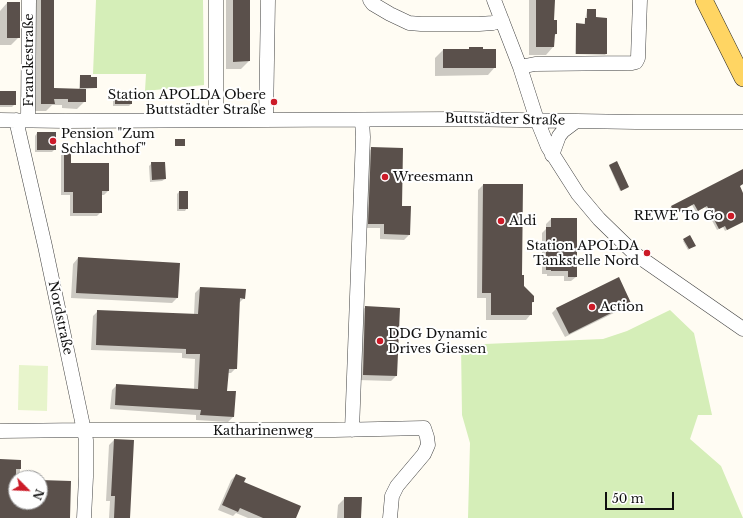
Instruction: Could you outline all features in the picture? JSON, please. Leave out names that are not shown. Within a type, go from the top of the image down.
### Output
[{"type":"main road","points":[[704,0],[743,78]]},
{"type":"street","name":"Franckestraße","points":[[22,120],[29,0]]},
{"type":"street","points":[[216,0],[216,120]]},
{"type":"street","points":[[266,120],[268,0]]},
{"type":"street","points":[[370,0],[373,4],[409,23],[479,24],[493,23],[502,20]]},
{"type":"street","points":[[494,0],[520,67],[537,120],[552,155],[569,181],[599,219],[635,254],[743,328]]},
{"type":"street","points":[[520,67],[535,64],[636,62],[638,58],[640,0]]},
{"type":"street","name":"Buttstädter Straße","points":[[0,120],[459,119],[575,122],[743,122]]},
{"type":"street","name":"Nordstraße","points":[[22,120],[45,246],[86,440],[84,518]]},
{"type":"street","points":[[352,430],[363,137],[362,120]]},
{"type":"street","points":[[552,155],[559,136],[575,122]]},
{"type":"street","name":"Katharinenweg","points":[[0,431],[352,430],[424,428],[428,445],[424,454],[396,486],[392,496],[390,518]]},
{"type":"green space","points":[[96,0],[203,0],[204,85],[145,91],[146,74],[93,74]]},
{"type":"green space","points":[[670,310],[694,333],[712,415],[698,415],[690,439],[721,466],[743,518],[468,518],[470,443],[462,415],[461,345],[603,339],[627,331]]},
{"type":"green space","points":[[19,365],[48,366],[47,411],[18,410]]},
{"type":"building","points":[[41,0],[54,0],[54,88],[86,89],[86,102],[68,102],[68,99],[54,99],[55,104],[41,104]]},
{"type":"building","points":[[233,0],[250,0],[250,61],[233,62]]},
{"type":"building","points":[[536,0],[555,0],[554,20],[557,20],[557,34],[555,34],[554,47],[536,47]]},
{"type":"building","points":[[7,2],[20,2],[20,38],[7,38]]},
{"type":"building","points":[[587,9],[596,9],[596,17],[607,18],[607,54],[576,54],[576,23],[585,24]]},
{"type":"building","points":[[469,47],[496,49],[496,68],[443,68],[443,49],[469,49]]},
{"type":"building","points":[[80,75],[91,75],[91,77],[97,77],[97,88],[80,88]]},
{"type":"building","points":[[0,91],[16,91],[16,105],[0,105]]},
{"type":"building","points":[[115,91],[132,91],[132,104],[115,104]]},
{"type":"building","points":[[37,132],[56,132],[56,150],[37,150]]},
{"type":"building","points":[[175,139],[185,139],[185,146],[175,146]]},
{"type":"building","name":"Wreesmann","points":[[371,147],[403,148],[402,206],[411,206],[410,235],[384,234],[384,224],[368,224]]},
{"type":"building","points":[[64,151],[71,151],[71,163],[109,163],[109,191],[102,191],[102,213],[73,213],[73,192],[64,192]]},
{"type":"building","points":[[617,161],[629,187],[621,191],[609,165]]},
{"type":"building","points":[[151,162],[165,162],[166,179],[152,180]]},
{"type":"building","points":[[743,169],[743,184],[740,186],[743,193],[743,222],[727,230],[725,226],[719,229],[707,206],[698,211],[694,204],[675,214],[671,206]]},
{"type":"building","points":[[483,184],[523,184],[522,275],[524,275],[524,286],[534,296],[534,302],[532,302],[532,315],[491,315],[491,293],[482,293]]},
{"type":"building","points":[[179,191],[188,191],[188,209],[179,209]]},
{"type":"building","points":[[551,218],[577,218],[577,277],[568,277],[568,271],[546,270],[546,227],[551,227]]},
{"type":"building","points":[[690,235],[696,246],[689,249],[683,239]]},
{"type":"building","points":[[78,257],[180,263],[178,298],[76,293]]},
{"type":"building","name":"Action","points":[[619,277],[631,303],[569,334],[556,308]]},
{"type":"building","points":[[200,287],[246,289],[245,299],[240,298],[237,369],[229,369],[227,391],[236,391],[234,417],[200,415],[201,410],[115,405],[116,384],[198,389],[200,354],[186,354],[186,349],[96,345],[97,310],[198,314]]},
{"type":"building","name":"DDG Dynamic Drives Giessen","points":[[365,306],[400,308],[397,376],[363,375]]},
{"type":"building","points":[[114,439],[134,440],[130,518],[114,518],[115,496],[111,496]]},
{"type":"building","points":[[0,459],[21,460],[21,469],[8,470],[8,510],[48,510],[48,480],[71,481],[70,518],[0,518]]},
{"type":"building","points":[[236,474],[246,478],[244,482],[301,506],[296,518],[263,518],[240,508],[238,512],[222,505]]},
{"type":"building","points":[[344,497],[362,497],[361,518],[344,518]]},
{"type":"place","name":"Station APOLDA Obere Buttstädter Straße","points":[[274,102]]},
{"type":"place","name":"Pension \"Zum Schlachthof\"","points":[[53,141]]},
{"type":"place","name":"Wreesmann","points":[[385,177]]},
{"type":"place","name":"REWE To Go","points":[[731,216]]},
{"type":"place","name":"Aldi","points":[[501,221]]},
{"type":"place","name":"Station APOLDA Tankstelle Nord","points":[[647,253]]},
{"type":"place","name":"Action","points":[[592,307]]},
{"type":"place","name":"DDG Dynamic Drives Giessen","points":[[380,341]]}]
